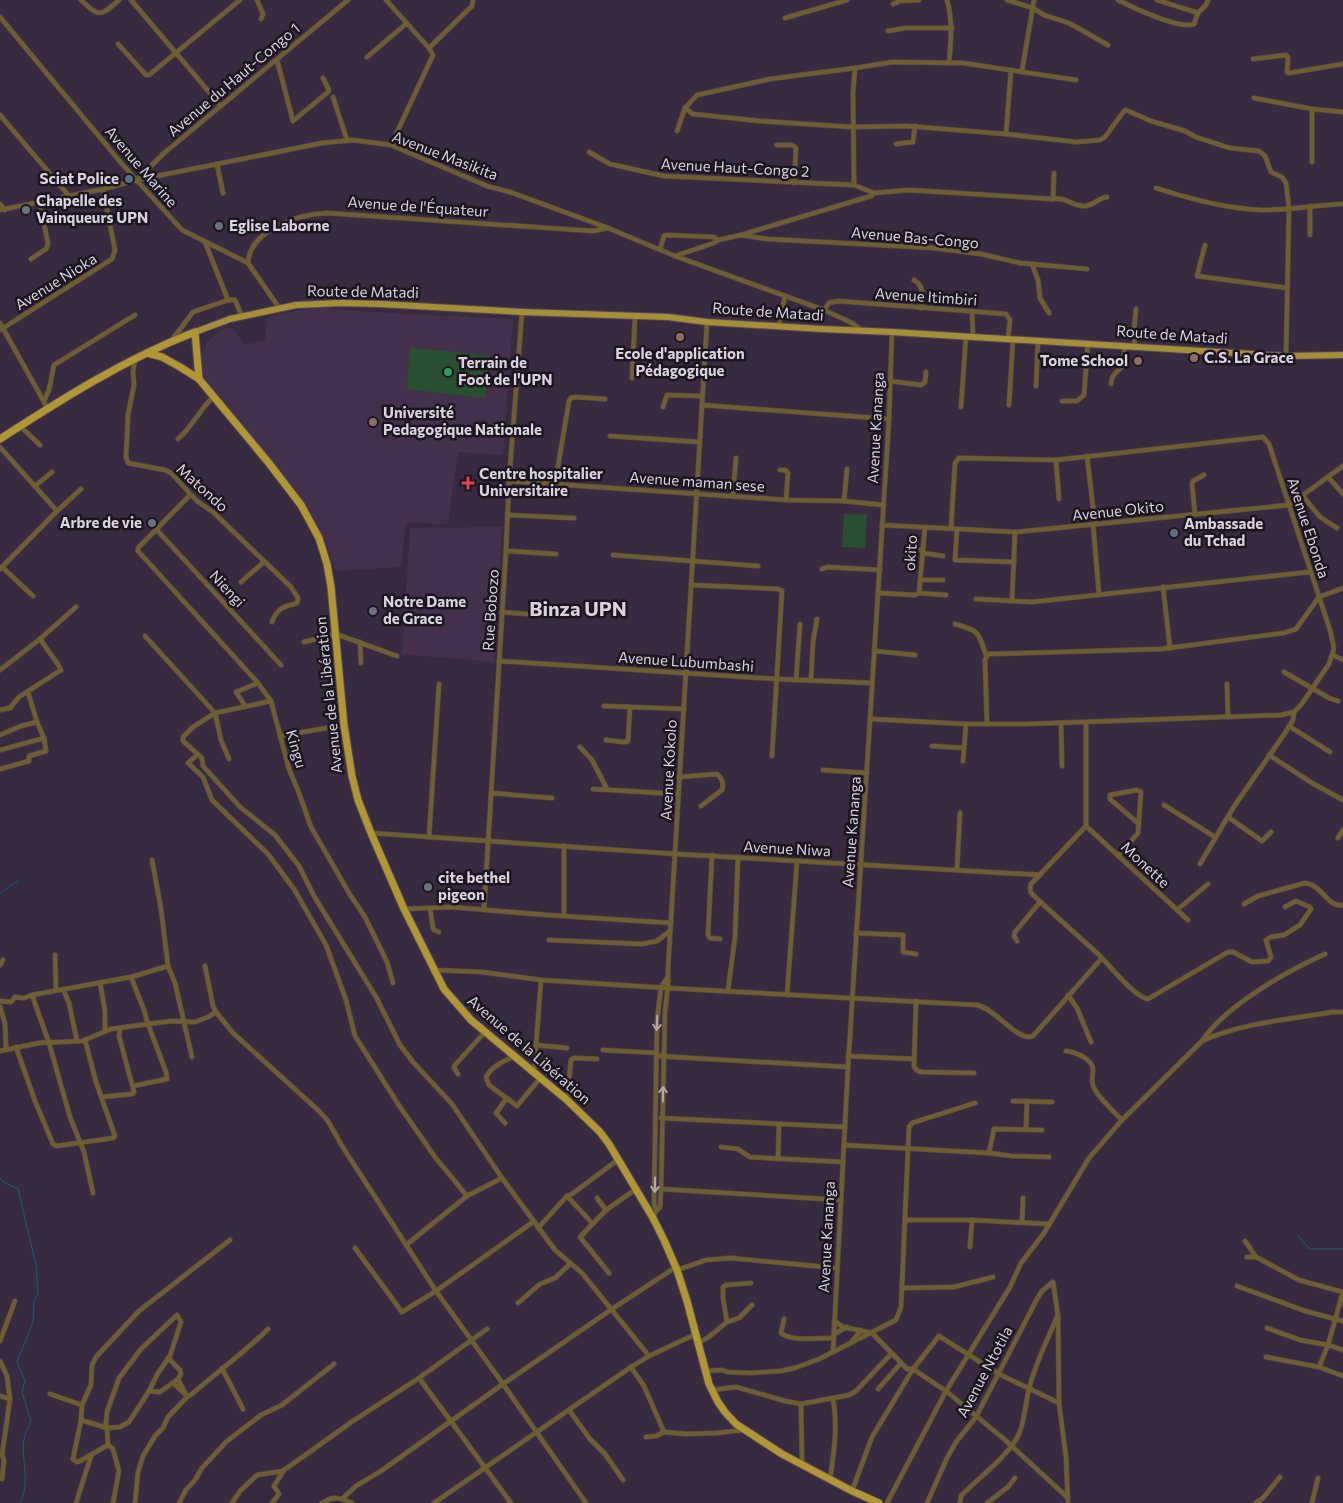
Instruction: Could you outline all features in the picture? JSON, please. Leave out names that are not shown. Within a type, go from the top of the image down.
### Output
[{"type":"highway","points":[[0,439],[135,358],[194,332],[199,379]]},
{"type":"highway","name":"Avenue de la Libération","points":[[147,353],[173,363],[199,379],[274,469],[307,514],[327,564],[336,634],[344,725],[358,800],[370,833],[404,908],[444,989],[471,1020],[541,1077],[600,1132],[619,1159],[636,1189],[655,1215],[676,1268],[712,1390],[725,1412],[736,1424],[782,1454],[830,1480],[879,1503]]},
{"type":"main road","name":"Route de Matadi","points":[[194,332],[223,322],[296,305],[341,303],[668,317],[708,322],[1286,356],[1343,355]]},
{"type":"street","points":[[81,0],[93,12],[97,13],[108,9],[118,0]]},
{"type":"street","points":[[131,0],[221,106]]},
{"type":"street","points":[[118,44],[147,75],[240,0]]},
{"type":"street","points":[[257,0],[263,14],[261,19]]},
{"type":"street","name":"Avenue du Haut-Congo 1","points":[[137,180],[163,154],[348,0]]},
{"type":"street","points":[[386,0],[429,48],[432,55],[391,145]]},
{"type":"street","points":[[429,48],[472,6],[473,0]]},
{"type":"street","points":[[785,18],[847,0]]},
{"type":"street","points":[[893,4],[900,1],[919,0]]},
{"type":"street","points":[[947,0],[952,28],[949,64]]},
{"type":"street","points":[[1007,0],[1033,8],[1044,15],[1068,23],[1108,45]]},
{"type":"street","points":[[1022,71],[1034,0]]},
{"type":"street","points":[[1118,0],[1160,18],[1188,26],[1194,24],[1198,13],[1208,0]]},
{"type":"street","points":[[1157,0],[1198,13]]},
{"type":"street","name":"Avenue Marine","points":[[0,18],[137,180],[182,230],[248,263],[280,310]]},
{"type":"street","points":[[367,57],[408,23]]},
{"type":"street","points":[[888,30],[952,28]]},
{"type":"street","points":[[1253,59],[1286,55],[1288,57],[1287,72],[1289,73],[1343,64]]},
{"type":"street","points":[[277,60],[293,121],[328,92],[329,90],[323,78]]},
{"type":"street","points":[[677,131],[685,108],[691,100],[701,94],[770,79],[893,62],[971,64],[1076,80]]},
{"type":"street","points":[[854,185],[855,127],[853,92],[856,68]]},
{"type":"street","points":[[1006,134],[1011,70]]},
{"type":"street","points":[[333,97],[347,140]]},
{"type":"street","points":[[1254,98],[1312,109],[1343,112]]},
{"type":"street","points":[[685,108],[693,114],[722,118],[855,127],[915,126],[1076,142],[1100,140],[1108,134],[1126,110],[1151,121],[1185,131],[1196,138],[1230,148],[1262,153],[1268,162],[1271,172],[1282,177],[1286,183],[1289,208],[1286,356]]},
{"type":"street","points":[[1312,109],[1312,162]]},
{"type":"street","points":[[0,115],[68,196]]},
{"type":"street","points":[[896,144],[912,142],[915,126]]},
{"type":"street","name":"Avenue Masikita","points":[[2,210],[137,180],[322,143],[364,140],[391,145],[487,186],[510,192],[608,228],[675,256],[824,310],[852,323],[861,331]]},
{"type":"street","points":[[777,145],[792,145],[796,148],[794,183]]},
{"type":"street","name":"Avenue Haut-Congo 2","points":[[589,152],[610,164],[664,176],[854,185],[874,193],[909,190],[1068,199],[1072,204],[1086,206],[1107,197]]},
{"type":"street","points":[[217,164],[223,194]]},
{"type":"street","points":[[1053,199],[1054,173]]},
{"type":"street","points":[[1156,188],[1181,196],[1234,207],[1260,210],[1343,204]]},
{"type":"street","name":"Avenue Nioka","points":[[2,329],[112,259],[115,250],[103,189]]},
{"type":"street","points":[[675,256],[718,240],[741,235],[871,196],[874,193]]},
{"type":"street","points":[[31,259],[46,249],[48,244],[40,202]]},
{"type":"street","points":[[0,204],[2,210]]},
{"type":"street","points":[[1310,206],[1310,235]]},
{"type":"street","name":"Avenue de l'Équateur","points":[[248,263],[256,243],[270,230],[309,214],[336,213],[593,231],[608,228]]},
{"type":"street","name":"Avenue Bas-Congo","points":[[741,235],[768,239],[934,248],[1032,264],[1087,269]]},
{"type":"street","points":[[660,249],[664,236],[714,237],[718,240]]},
{"type":"street","points":[[205,242],[228,300]]},
{"type":"street","points":[[1205,245],[1197,276],[1287,288]]},
{"type":"street","points":[[1032,264],[1038,280],[1040,298],[1048,313]]},
{"type":"street","points":[[914,280],[922,287],[921,308]]},
{"type":"street","points":[[780,326],[785,296]]},
{"type":"street","points":[[171,341],[193,312],[228,300],[235,300],[242,317]]},
{"type":"street","name":"Avenue Itimbiri","points":[[824,310],[829,303],[838,301],[1006,314],[1010,320],[1011,339]]},
{"type":"street","points":[[1135,346],[1136,309]]},
{"type":"street","points":[[961,407],[972,311]]},
{"type":"street","name":"Rue Bobozo","points":[[484,910],[509,481],[522,312]]},
{"type":"street","points":[[44,401],[49,390],[54,365],[135,315]]},
{"type":"street","points":[[632,378],[636,317]]},
{"type":"street","name":"Avenue Kokolo","points":[[655,1215],[660,1207],[663,1056],[687,673],[699,442],[708,322]]},
{"type":"street","points":[[0,323],[48,409]]},
{"type":"street","name":"Avenue Kananga","points":[[833,1352],[848,1056],[860,864],[868,773],[892,332]]},
{"type":"street","points":[[1009,405],[1011,339]]},
{"type":"street","points":[[1036,386],[1038,341]]},
{"type":"street","points":[[1062,401],[1076,401],[1084,395],[1088,343]]},
{"type":"street","points":[[1112,384],[1114,372],[1120,369],[1123,364],[1124,345]]},
{"type":"street","name":"Matondo","points":[[135,358],[132,372],[134,385],[128,415],[126,457],[128,463],[165,470],[171,473],[190,495],[213,512],[291,587],[298,598],[297,603],[276,612],[272,622]]},
{"type":"street","points":[[890,381],[921,385],[925,382],[926,372]]},
{"type":"street","points":[[663,407],[667,395],[702,396]]},
{"type":"street","points":[[178,439],[190,429],[214,396]]},
{"type":"street","points":[[555,484],[569,401],[571,398],[576,397],[605,399]]},
{"type":"street","points":[[702,405],[888,420]]},
{"type":"street","points":[[20,426],[40,445]]},
{"type":"street","points":[[610,436],[699,442]]},
{"type":"street","name":"Avenue Ebonda","points":[[1087,456],[1265,438],[1269,444],[1333,641],[1333,655]]},
{"type":"street","points":[[0,447],[57,511]]},
{"type":"street","points":[[951,528],[956,460],[962,458],[1056,460],[1087,456],[1099,594]]},
{"type":"street","points":[[733,495],[736,458]]},
{"type":"street","points":[[1056,460],[1059,499]]},
{"type":"street","name":"Avenue Okito","points":[[882,525],[1015,532],[1289,505],[1343,466]]},
{"type":"street","points":[[844,501],[847,469]]},
{"type":"street","points":[[780,470],[785,470],[788,473],[786,500]]},
{"type":"street","points":[[35,486],[52,472]]},
{"type":"street","points":[[1195,514],[1192,484],[1193,481],[1204,475]]},
{"type":"street","points":[[1328,477],[1343,494]]},
{"type":"street","name":"Avenue maman sese","points":[[509,481],[884,505]]},
{"type":"street","points":[[33,596],[1,568],[81,489]]},
{"type":"street","points":[[156,529],[190,495]]},
{"type":"street","points":[[1302,496],[1320,517],[1337,528]]},
{"type":"street","points":[[508,515],[574,518]]},
{"type":"street","name":"okito","points":[[919,593],[925,527]]},
{"type":"street","name":"Kingu","points":[[156,529],[138,549],[258,683],[271,701],[289,769],[311,827],[348,893],[365,917],[387,962],[393,982]]},
{"type":"street","name":"Niengi","points":[[156,529],[281,664]]},
{"type":"street","points":[[957,529],[955,560],[1014,562]]},
{"type":"street","points":[[1012,601],[1015,532]]},
{"type":"street","name":"okito","points":[[908,549],[943,556]]},
{"type":"street","points":[[506,551],[556,554]]},
{"type":"street","points":[[613,555],[758,566]]},
{"type":"street","points":[[241,582],[264,562]]},
{"type":"street","points":[[822,569],[828,567],[880,570]]},
{"type":"street","points":[[976,599],[1032,602],[1310,572]]},
{"type":"street","name":"okito","points":[[921,580],[943,580]]},
{"type":"street","points":[[692,585],[781,590],[783,593],[772,756]]},
{"type":"street","points":[[1163,587],[1170,648]]},
{"type":"street","points":[[986,655],[990,653],[1118,651],[1170,648],[1293,631],[1319,597],[1343,588]]},
{"type":"street","name":"okito","points":[[878,593],[946,595]]},
{"type":"street","points":[[0,670],[40,639],[76,607]]},
{"type":"street","points":[[502,612],[552,616]]},
{"type":"street","points":[[811,680],[814,634],[817,619]]},
{"type":"street","points":[[796,680],[800,624]]},
{"type":"street","points":[[956,624],[975,631],[980,638],[986,655],[987,724]]},
{"type":"street","points":[[304,642],[336,634],[397,656]]},
{"type":"street","points":[[145,636],[215,713],[220,740],[229,759]]},
{"type":"street","points":[[0,710],[10,708],[20,697],[61,670],[40,639]]},
{"type":"street","points":[[360,642],[361,663]]},
{"type":"street","points":[[874,651],[915,655]]},
{"type":"street","points":[[1200,864],[1215,837],[1289,726],[1294,712],[1312,689],[1333,655],[1343,660]]},
{"type":"street","name":"Avenue Lubumbashi","points":[[499,661],[777,679],[872,683]]},
{"type":"street","points":[[1284,672],[1329,698],[1338,700]]},
{"type":"street","points":[[244,707],[236,692],[258,683]]},
{"type":"street","points":[[429,837],[439,684]]},
{"type":"street","points":[[1227,684],[1228,717]]},
{"type":"street","points":[[0,769],[28,761],[29,756],[46,751],[44,738],[28,692]]},
{"type":"street","points":[[271,701],[215,713],[193,727],[183,737],[183,741],[202,758],[203,766],[240,807],[275,834],[299,866],[314,896],[376,997],[400,1045],[452,1104],[533,1222],[555,1250],[582,1273],[649,1356]]},
{"type":"street","points":[[604,706],[684,709]]},
{"type":"street","points":[[606,740],[628,741],[630,707]]},
{"type":"street","points":[[870,719],[987,724],[1268,716],[1294,712]]},
{"type":"street","points":[[0,735],[37,722]]},
{"type":"street","points":[[1061,722],[1062,766]]},
{"type":"street","points":[[1086,722],[1086,826],[1040,875],[1030,888],[1031,893],[1099,955],[1142,998],[1148,999],[1228,952],[1233,952],[1252,962],[1268,961],[1271,957],[1266,940],[1271,937],[1284,935],[1300,925],[1311,909],[1296,901],[1284,907]]},
{"type":"street","points":[[963,760],[966,724]]},
{"type":"street","points":[[280,736],[344,725]]},
{"type":"street","points":[[1289,726],[1330,752]]},
{"type":"street","points":[[0,750],[44,738]]},
{"type":"street","points":[[932,746],[964,748]]},
{"type":"street","points":[[580,747],[592,760],[607,789]]},
{"type":"street","points":[[198,754],[188,763],[203,777],[212,800],[268,854],[294,889],[326,945],[346,1000],[355,1036],[398,1104],[435,1157],[467,1196]]},
{"type":"street","points":[[1270,756],[1343,800]]},
{"type":"street","points":[[824,770],[868,773]]},
{"type":"street","points":[[679,777],[717,774],[722,778],[722,790],[701,806]]},
{"type":"street","points":[[593,789],[678,794]]},
{"type":"street","points":[[1118,856],[1136,835],[1139,824],[1141,794],[1140,790],[1110,795],[1110,798],[1139,824]]},
{"type":"street","points":[[491,793],[552,798]]},
{"type":"street","points":[[1164,805],[1215,837]]},
{"type":"street","points":[[957,869],[960,813]]},
{"type":"street","points":[[1228,817],[1262,840],[1271,832]]},
{"type":"street","name":"Monette","points":[[1086,826],[1188,920]]},
{"type":"street","points":[[1338,838],[1343,830]]},
{"type":"street","name":"Avenue Niwa","points":[[370,833],[738,858],[1040,875]]},
{"type":"street","points":[[564,846],[564,916]]},
{"type":"street","points":[[712,855],[708,935],[710,938],[720,939]]},
{"type":"street","points":[[728,990],[735,937],[738,858]]},
{"type":"street","points":[[152,860],[168,966],[175,983],[192,1057]]},
{"type":"street","points":[[788,995],[797,861]]},
{"type":"street","points":[[1244,904],[1258,896],[1305,883],[1313,885],[1320,890],[1333,904],[1343,905]]},
{"type":"street","points":[[1176,910],[1208,884]]},
{"type":"street","points":[[1018,941],[1014,936],[1015,932],[1040,902]]},
{"type":"street","points":[[404,908],[450,907],[671,923]]},
{"type":"street","points":[[430,908],[432,928],[439,932]]},
{"type":"street","points":[[549,940],[642,944],[657,940],[670,931]]},
{"type":"street","points":[[856,932],[902,935],[902,951],[904,953],[916,954]]},
{"type":"street","points":[[887,1503],[946,1391],[1010,1287],[1021,1262],[1049,1224],[1089,1158],[1122,1120],[1202,1041],[1213,1026],[1247,999],[1295,968],[1324,954]]},
{"type":"street","points":[[55,955],[56,990]]},
{"type":"street","points":[[434,970],[482,972],[541,980],[983,1006],[1022,1035],[1029,1037],[1032,1036],[1101,959]]},
{"type":"street","points":[[0,965],[3,960]]},
{"type":"street","points":[[0,1001],[11,1002],[15,997],[24,998],[32,994],[131,977],[168,966]]},
{"type":"street","points":[[205,966],[212,1006],[216,1012],[233,1033],[313,1105],[328,1121],[342,1146],[436,1291],[504,1384],[586,1503]]},
{"type":"street","points":[[131,977],[167,1079],[133,1086]]},
{"type":"street","points":[[655,1215],[657,1020],[661,987],[668,977]]},
{"type":"street","points":[[534,1072],[541,980]]},
{"type":"street","points":[[100,982],[105,1011],[105,1031]]},
{"type":"street","points":[[64,989],[77,1041]]},
{"type":"street","points":[[32,994],[49,1042],[70,1118],[81,1143],[93,1193]]},
{"type":"street","points":[[1068,995],[1077,1008],[1091,1042]]},
{"type":"street","points":[[916,1001],[914,1067],[918,1071],[974,1073]]},
{"type":"street","points":[[0,1006],[5,1024],[6,1049]]},
{"type":"street","points":[[0,1050],[49,1042],[84,1040],[105,1031],[120,1028],[184,1020],[188,1022],[202,1020],[216,1012]]},
{"type":"street","points":[[1202,1041],[1220,1034],[1247,1028],[1333,1012],[1343,1012]]},
{"type":"street","points":[[102,1097],[133,1093],[133,1086],[121,1042],[120,1028]]},
{"type":"street","points":[[458,1074],[454,1068],[455,1065],[485,1032]]},
{"type":"street","points":[[16,1047],[53,1144],[57,1146],[113,1138],[115,1136],[84,1040]]},
{"type":"street","points":[[536,1045],[567,1048]]},
{"type":"street","points":[[603,1050],[663,1056],[848,1068]]},
{"type":"street","points":[[1066,1052],[1080,1055],[1091,1065],[1094,1089],[1122,1120]]},
{"type":"street","points":[[515,1056],[496,1066],[486,1077],[489,1085],[517,1106],[541,1077]]},
{"type":"street","points":[[848,1056],[913,1059]]},
{"type":"street","points":[[567,1100],[571,1060],[574,1058],[597,1059]]},
{"type":"street","points":[[505,1123],[496,1112],[507,1098]]},
{"type":"street","points":[[1013,1101],[1052,1102]]},
{"type":"street","points":[[1026,1129],[1027,1101]]},
{"type":"street","points":[[706,1371],[780,1371],[795,1368],[819,1359],[896,1320],[901,1306],[908,1131],[910,1124],[975,1103]]},
{"type":"street","points":[[656,1118],[845,1127]]},
{"type":"street","points":[[778,1124],[778,1159]]},
{"type":"street","points":[[989,1152],[994,1129],[1042,1130]]},
{"type":"street","points":[[844,1145],[1050,1157]]},
{"type":"street","points":[[721,1147],[738,1149],[747,1157],[843,1162]]},
{"type":"street","points":[[538,1228],[567,1196],[619,1159]]},
{"type":"street","points":[[406,1245],[467,1196],[502,1178]]},
{"type":"street","points":[[609,1273],[580,1236],[606,1210],[636,1189]]},
{"type":"street","points":[[661,1189],[841,1200]]},
{"type":"street","points":[[567,1196],[592,1223]]},
{"type":"street","points":[[597,1198],[606,1210]]},
{"type":"street","points":[[1022,1222],[1023,1198]]},
{"type":"street","points":[[905,1220],[972,1220],[1049,1224]]},
{"type":"street","points":[[970,1247],[972,1220]]},
{"type":"street","points":[[354,1248],[402,1312],[436,1291],[533,1222]]},
{"type":"street","points":[[108,1445],[92,1456],[77,1462],[73,1459],[82,1405],[91,1384],[92,1365],[96,1357],[139,1311],[230,1240]]},
{"type":"street","points":[[1245,1241],[1256,1257],[1299,1280],[1343,1292],[1320,1367]]},
{"type":"street","points":[[1247,1257],[1256,1257]]},
{"type":"street","points":[[343,1498],[349,1491],[381,1471],[612,1309],[676,1268],[706,1260],[731,1258],[836,1268]]},
{"type":"street","points":[[518,1303],[540,1284],[555,1278],[570,1264]]},
{"type":"street","points":[[902,1288],[954,1287],[993,1277]]},
{"type":"street","name":"Avenue Ntotila","points":[[927,1503],[947,1458],[956,1442],[976,1417],[1042,1291],[1053,1282],[1058,1316]]},
{"type":"street","points":[[726,1322],[723,1287],[726,1285],[751,1283]]},
{"type":"street","points":[[1237,1286],[1305,1311],[1343,1321]]},
{"type":"street","points":[[0,1341],[15,1301]]},
{"type":"street","points":[[699,1343],[726,1322],[739,1318],[752,1305]]},
{"type":"street","points":[[81,1420],[107,1428],[120,1427],[129,1422],[150,1392],[158,1373],[168,1358],[181,1322],[177,1315],[141,1349],[119,1378],[107,1412],[106,1424],[107,1428],[108,1445],[113,1449],[119,1471],[113,1503]]},
{"type":"street","points":[[960,1503],[961,1496],[992,1467],[1011,1446],[1020,1431],[1029,1388],[1040,1355],[1058,1316]]},
{"type":"street","points":[[1058,1316],[1059,1403],[1066,1457],[1068,1503]]},
{"type":"street","points":[[784,1319],[781,1333],[784,1336],[798,1338],[834,1336],[846,1327]]},
{"type":"street","points":[[834,1321],[846,1327],[872,1333],[907,1369],[913,1370],[946,1391],[1067,1497]]},
{"type":"street","points":[[1267,1328],[1300,1340],[1343,1350]]},
{"type":"street","points":[[135,1503],[138,1472],[143,1456],[155,1436],[163,1428],[168,1417],[188,1397],[248,1348],[268,1329]]},
{"type":"street","points":[[272,1503],[278,1494],[274,1486],[284,1470],[487,1330]]},
{"type":"street","points":[[849,1344],[858,1336],[861,1330]]},
{"type":"street","points":[[434,1503],[631,1367],[649,1356],[696,1334]]},
{"type":"street","points":[[852,1491],[872,1437],[913,1370],[939,1336],[999,1374],[1059,1403]]},
{"type":"street","points":[[712,1390],[736,1387],[801,1404],[833,1399],[856,1391],[891,1354]]},
{"type":"street","points":[[1266,1357],[1320,1367],[1343,1376]]},
{"type":"street","points":[[150,1392],[160,1392],[178,1379],[181,1374],[180,1370],[168,1358]]},
{"type":"street","points":[[0,1361],[7,1376],[10,1399],[1,1455],[4,1460],[2,1479]]},
{"type":"street","points":[[878,1389],[901,1363]]},
{"type":"street","points":[[179,1503],[202,1468],[226,1442],[261,1415],[282,1405],[334,1364]]},
{"type":"street","points":[[631,1367],[644,1386],[664,1432]]},
{"type":"street","points":[[222,1368],[243,1409]]},
{"type":"street","points":[[419,1378],[452,1420],[511,1503]]},
{"type":"street","points":[[178,1379],[188,1397]]},
{"type":"street","points":[[173,1383],[188,1397]]},
{"type":"street","points":[[50,1394],[82,1405]]},
{"type":"street","points":[[0,1396],[10,1399]]},
{"type":"street","points":[[830,1480],[836,1416],[833,1399]]},
{"type":"street","points":[[801,1404],[802,1464]]},
{"type":"street","points":[[569,1410],[590,1439],[605,1454],[623,1480]]},
{"type":"street","points":[[0,1426],[6,1428]]},
{"type":"street","points":[[646,1437],[656,1436],[664,1432],[717,1433],[745,1429]]},
{"type":"street","points":[[76,1503],[92,1456]]},
{"type":"street","points":[[232,1503],[240,1491],[257,1474],[284,1470]]},
{"type":"street","points":[[987,1503],[1008,1488],[1015,1478]]},
{"type":"street","points":[[1256,1503],[1263,1498],[1280,1478]]},
{"type":"street","points":[[1312,1503],[1318,1478]]},
{"type":"street","points":[[322,1503],[334,1497],[343,1498],[352,1503]]},
{"type":"shaded area","name":"Université Pedagogique Nationale","points":[[322,308],[513,319],[503,455],[458,452],[448,524],[406,523],[401,567],[336,571],[325,539],[307,505],[204,378],[200,366],[201,355],[206,344],[219,331],[231,327],[245,345],[265,340],[267,317]]},
{"type":"shaded area","points":[[502,527],[494,662],[402,654],[410,528]]},
{"type":"green space","name":"Terrain de Foot de l'UPN","points":[[410,348],[489,355],[485,398],[407,389]]},
{"type":"green space","points":[[844,514],[867,514],[865,548],[842,547]]},
{"type":"waterway","points":[[0,893],[18,881]]},
{"type":"waterway","points":[[0,1178],[3,1182],[18,1189],[36,1265],[38,1293],[34,1300],[33,1322],[17,1362],[25,1381],[22,1392],[31,1421],[24,1438],[25,1488],[20,1503]]},
{"type":"waterway","points":[[1297,1235],[1310,1249],[1343,1249]]},
{"type":"place","name":"Sciat Police","points":[[129,179]]},
{"type":"place","name":"Chapelle des Vainqueurs UPN","points":[[26,210]]},
{"type":"place","name":"Eglise Laborne","points":[[219,226]]},
{"type":"place","name":"Ecole d'application Pédagogique","points":[[680,337]]},
{"type":"place","name":"C.S. La Grace","points":[[1194,358]]},
{"type":"place","name":"Tome School","points":[[1138,361]]},
{"type":"place","name":"Terrain de Foot de l'UPN","points":[[448,372]]},
{"type":"place","name":"Université Pedagogique Nationale","points":[[373,422]]},
{"type":"place","name":"Centre hospitalier Universitaire","points":[[468,483]]},
{"type":"place","name":"Arbre de vie","points":[[152,523]]},
{"type":"place","name":"Ambassade du Tchad","points":[[1174,533]]},
{"type":"place","name":"Notre Dame de Grace","points":[[373,611]]},
{"type":"place","name":"cite bethel pigeon","points":[[428,887]]},
{"type":"district","name":"Binza UPN","points":[[578,609]]}]
